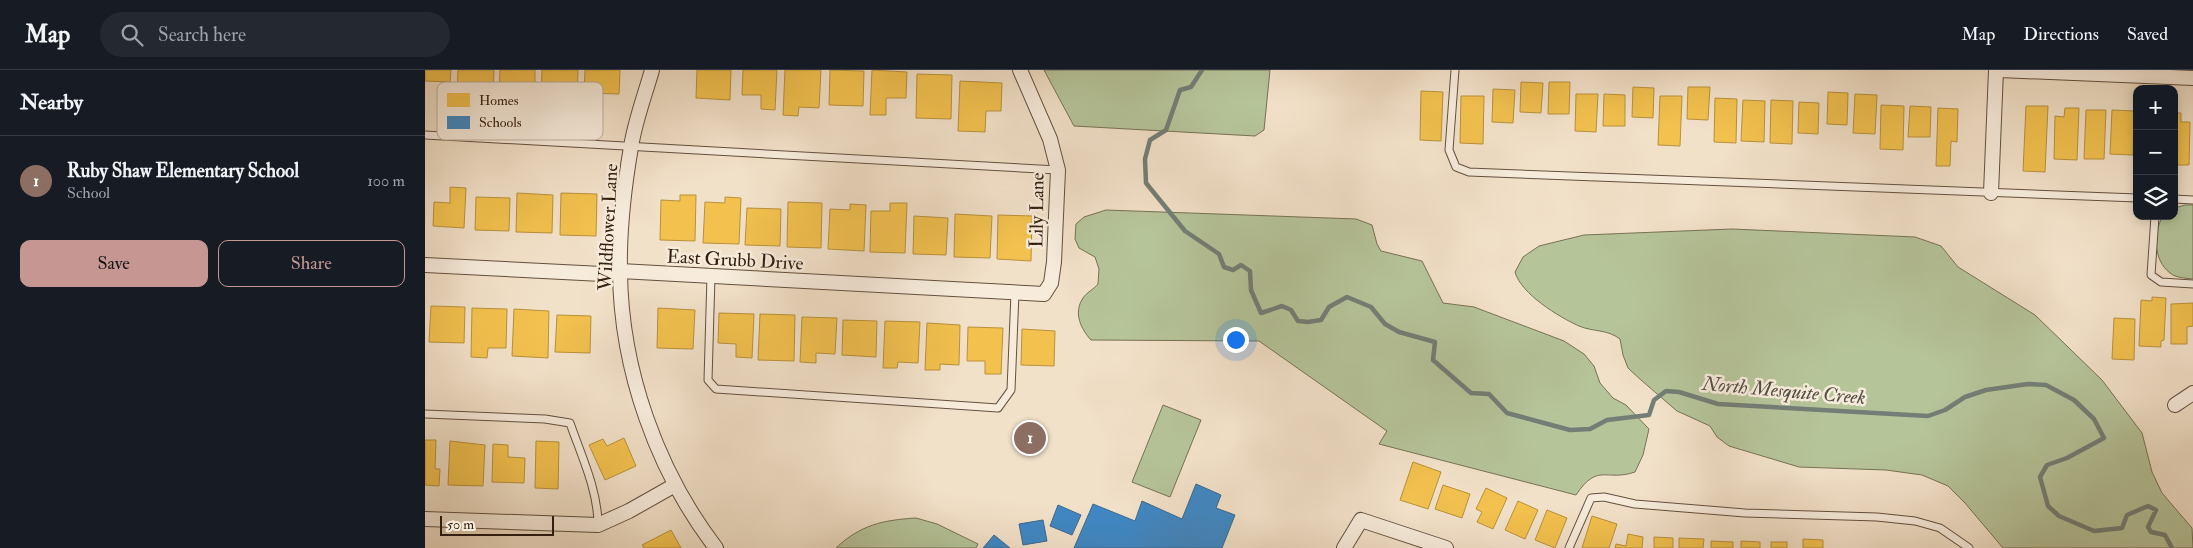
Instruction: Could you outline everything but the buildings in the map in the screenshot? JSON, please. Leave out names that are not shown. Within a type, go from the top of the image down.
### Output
[{"type":"street","name":"Wildflower Lane","points":[[652,70],[631,147],[624,201],[620,271],[627,334],[634,375],[652,435],[675,485],[692,515],[716,548]]},
{"type":"street","name":"Lily Lane","points":[[1020,70],[1050,139],[1058,170],[1054,262],[1051,283],[1044,294]]},
{"type":"street","points":[[1991,193],[1997,70],[2193,78]]},
{"type":"street","name":"East Grubb Drive","points":[[425,265],[602,274],[620,271],[1044,294]]},
{"type":"street","points":[[2175,405],[2193,392]]},
{"type":"street","points":[[425,519],[598,524],[629,511],[675,485]]},
{"type":"street","points":[[1344,548],[1361,520],[1446,548]]},
{"type":"lane","points":[[1455,70],[1449,150],[1456,167],[1469,172],[2133,198]]},
{"type":"lane","points":[[511,140],[1058,170]]},
{"type":"lane","points":[[2178,199],[2193,200]]},
{"type":"lane","points":[[2155,220],[2151,275],[2161,282],[2193,284]]},
{"type":"lane","points":[[711,276],[707,380],[716,389],[998,408],[1011,390],[1015,293]]},
{"type":"lane","points":[[425,414],[545,419],[570,423],[586,467],[598,510],[598,524]]},
{"type":"lane","points":[[1569,548],[1591,498],[1604,497],[1635,504],[1745,513],[1877,517],[1915,521],[1940,528],[1969,548]]},
{"type":"green space","points":[[1044,70],[1270,70],[1264,130],[1255,136],[1074,126]]},
{"type":"green space","points":[[2193,205],[2193,279],[2172,275],[2160,261],[2156,246],[2157,230],[2161,220],[2178,220],[2178,207]]},
{"type":"green space","points":[[1106,210],[1356,219],[1372,225],[1381,251],[1422,261],[1443,303],[1474,307],[1564,341],[1584,354],[1594,366],[1600,383],[1613,398],[1626,405],[1649,429],[1643,455],[1635,472],[1625,475],[1597,476],[1590,479],[1576,495],[1379,444],[1387,431],[1259,341],[1091,340],[1081,326],[1079,309],[1084,296],[1098,284],[1099,269],[1095,257],[1079,248],[1075,239],[1076,224],[1084,217]]},
{"type":"green space","points":[[1732,229],[1915,237],[1941,246],[1958,267],[2035,315],[2102,380],[2142,433],[2152,472],[2162,493],[2192,528],[2193,548],[2003,548],[1948,486],[1922,475],[1886,470],[1799,467],[1729,446],[1717,437],[1710,426],[1677,411],[1628,368],[1620,339],[1605,332],[1579,326],[1561,317],[1533,296],[1519,280],[1515,272],[1523,257],[1539,246],[1584,235]]},
{"type":"green space","points":[[1163,405],[1201,420],[1170,497],[1132,482]]},
{"type":"green space","points":[[916,518],[937,524],[978,544],[976,548],[836,548],[854,534],[873,525],[893,520]]},
{"type":"waterway","name":"North Mesquite Creek","points":[[1202,70],[1191,87],[1180,90],[1166,130],[1150,140],[1145,159],[1146,183],[1185,231],[1219,254],[1224,267],[1233,270],[1241,265],[1250,271],[1251,290],[1261,313],[1282,306],[1291,310],[1298,321],[1321,320],[1329,307],[1347,297],[1371,307],[1385,324],[1399,332],[1435,342],[1433,360],[1471,393],[1489,394],[1507,413],[1570,430],[1590,429],[1607,420],[1649,415],[1654,400],[1666,391],[1679,392],[1718,404],[1928,416],[1945,410],[1965,397],[1986,390],[2028,384],[2046,385],[2074,400],[2094,419],[2104,438],[2067,458],[2047,465],[2040,477],[2048,506],[2059,516],[2094,531],[2122,528],[2127,515],[2148,506],[2156,510],[2148,527],[2151,532],[2165,535],[2172,548]]},
{"type":"place","name":"Ruby Shaw Elementary School","points":[[1030,438]]}]
